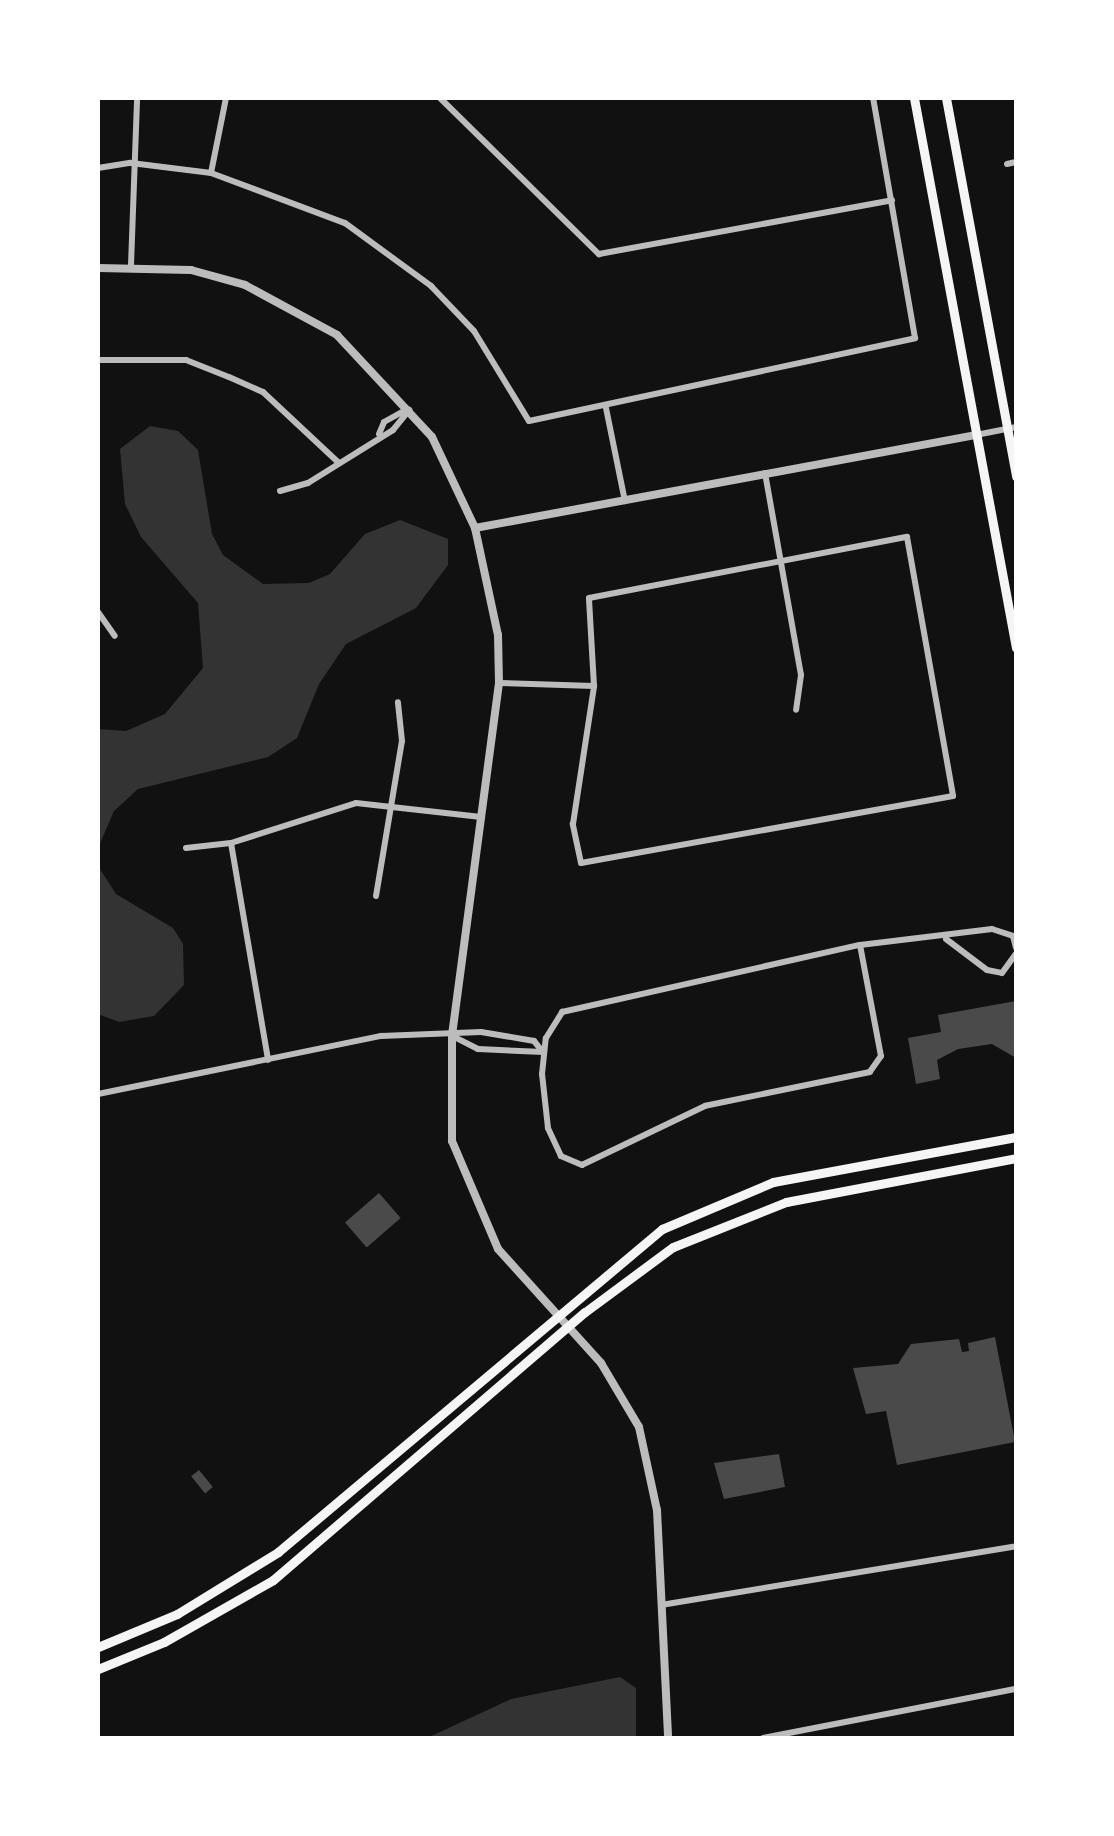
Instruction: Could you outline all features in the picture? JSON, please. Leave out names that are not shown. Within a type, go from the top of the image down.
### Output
[{"type":"main road","points":[[914,98],[1016,648]]},
{"type":"main road","points":[[946,98],[1012,428],[1016,477]]},
{"type":"main road","points":[[98,1647],[177,1614],[262,1564],[557,1312],[662,1229],[791,1179],[1016,1137]]},
{"type":"main road","points":[[98,1669],[164,1642],[273,1580],[569,1326],[673,1247],[796,1200],[1016,1158]]},
{"type":"main road","points":[[791,1179],[796,1200]]},
{"type":"street","points":[[131,265],[131,163],[137,98]]},
{"type":"street","points":[[211,173],[226,98]]},
{"type":"street","points":[[440,98],[599,254],[892,200]]},
{"type":"street","points":[[98,168],[131,163],[211,173],[287,197],[390,254],[474,331],[529,421],[606,408],[915,338],[873,98]]},
{"type":"street","points":[[1007,164],[1016,162]]},
{"type":"street","points":[[98,268],[131,265],[191,270],[294,306],[337,335],[410,408],[457,482],[475,528],[498,635],[499,683],[452,1036],[449,1101],[464,1181],[498,1249],[557,1312],[623,1394],[639,1427],[657,1510],[668,1738]]},
{"type":"street","points":[[98,360],[186,360],[229,377],[263,392],[339,463]]},
{"type":"street","points":[[280,491],[339,463],[379,434],[404,422],[410,408]]},
{"type":"street","points":[[379,434],[398,410],[410,408]]},
{"type":"street","points":[[606,408],[625,501]]},
{"type":"street","points":[[475,528],[1012,428]]},
{"type":"street","points":[[765,473],[801,675],[796,710]]},
{"type":"street","points":[[907,537],[953,796],[581,863],[573,824],[594,686],[589,598],[907,537]]},
{"type":"street","points":[[98,612],[115,636]]},
{"type":"street","points":[[499,683],[594,686]]},
{"type":"street","points":[[376,896],[393,806],[398,702]]},
{"type":"street","points":[[186,848],[231,843],[327,808],[393,806],[481,817]]},
{"type":"street","points":[[231,843],[268,1060]]},
{"type":"street","points":[[860,945],[881,1048],[877,1066],[705,1106],[582,1165],[569,1164],[548,1128],[543,1052],[554,1019],[578,1005],[860,945],[946,939],[992,929],[1013,936],[1016,948]]},
{"type":"street","points":[[946,939],[987,970],[1002,973],[1016,954]]},
{"type":"street","points":[[98,1094],[381,1036],[452,1036],[481,1032],[534,1041],[543,1052]]},
{"type":"street","points":[[452,1036],[478,1049],[543,1052]]},
{"type":"street","points":[[661,1605],[1016,1546]]},
{"type":"street","points":[[763,1735],[1016,1689]]},
{"type":"shaded area","points":[[150,426],[178,431],[198,450],[212,534],[223,555],[263,584],[309,583],[330,574],[365,534],[400,520],[448,539],[448,565],[416,608],[346,644],[319,684],[297,738],[268,757],[138,789],[114,811],[98,848],[98,729],[126,731],[165,714],[203,668],[198,603],[141,537],[125,504],[120,449]]},
{"type":"shaded area","points":[[98,866],[116,894],[173,928],[183,944],[184,985],[154,1016],[119,1022],[98,1014]]},
{"type":"shaded area","points":[[620,1677],[636,1688],[636,1738],[427,1738],[511,1699]]},
{"type":"building","points":[[1016,1001],[1016,1058],[992,1044],[958,1049],[937,1060],[940,1079],[916,1084],[908,1038],[941,1032],[938,1015]]},
{"type":"building","points":[[379,1193],[401,1218],[367,1247],[345,1223]]},
{"type":"building","points":[[995,1337],[1015,1442],[897,1465],[886,1411],[866,1414],[853,1368],[898,1364],[911,1344],[959,1339],[962,1352],[969,1351],[968,1343]]},
{"type":"building","points":[[779,1454],[785,1487],[724,1499],[714,1463]]},
{"type":"building","points":[[199,1470],[213,1487],[205,1493],[191,1476]]}]
